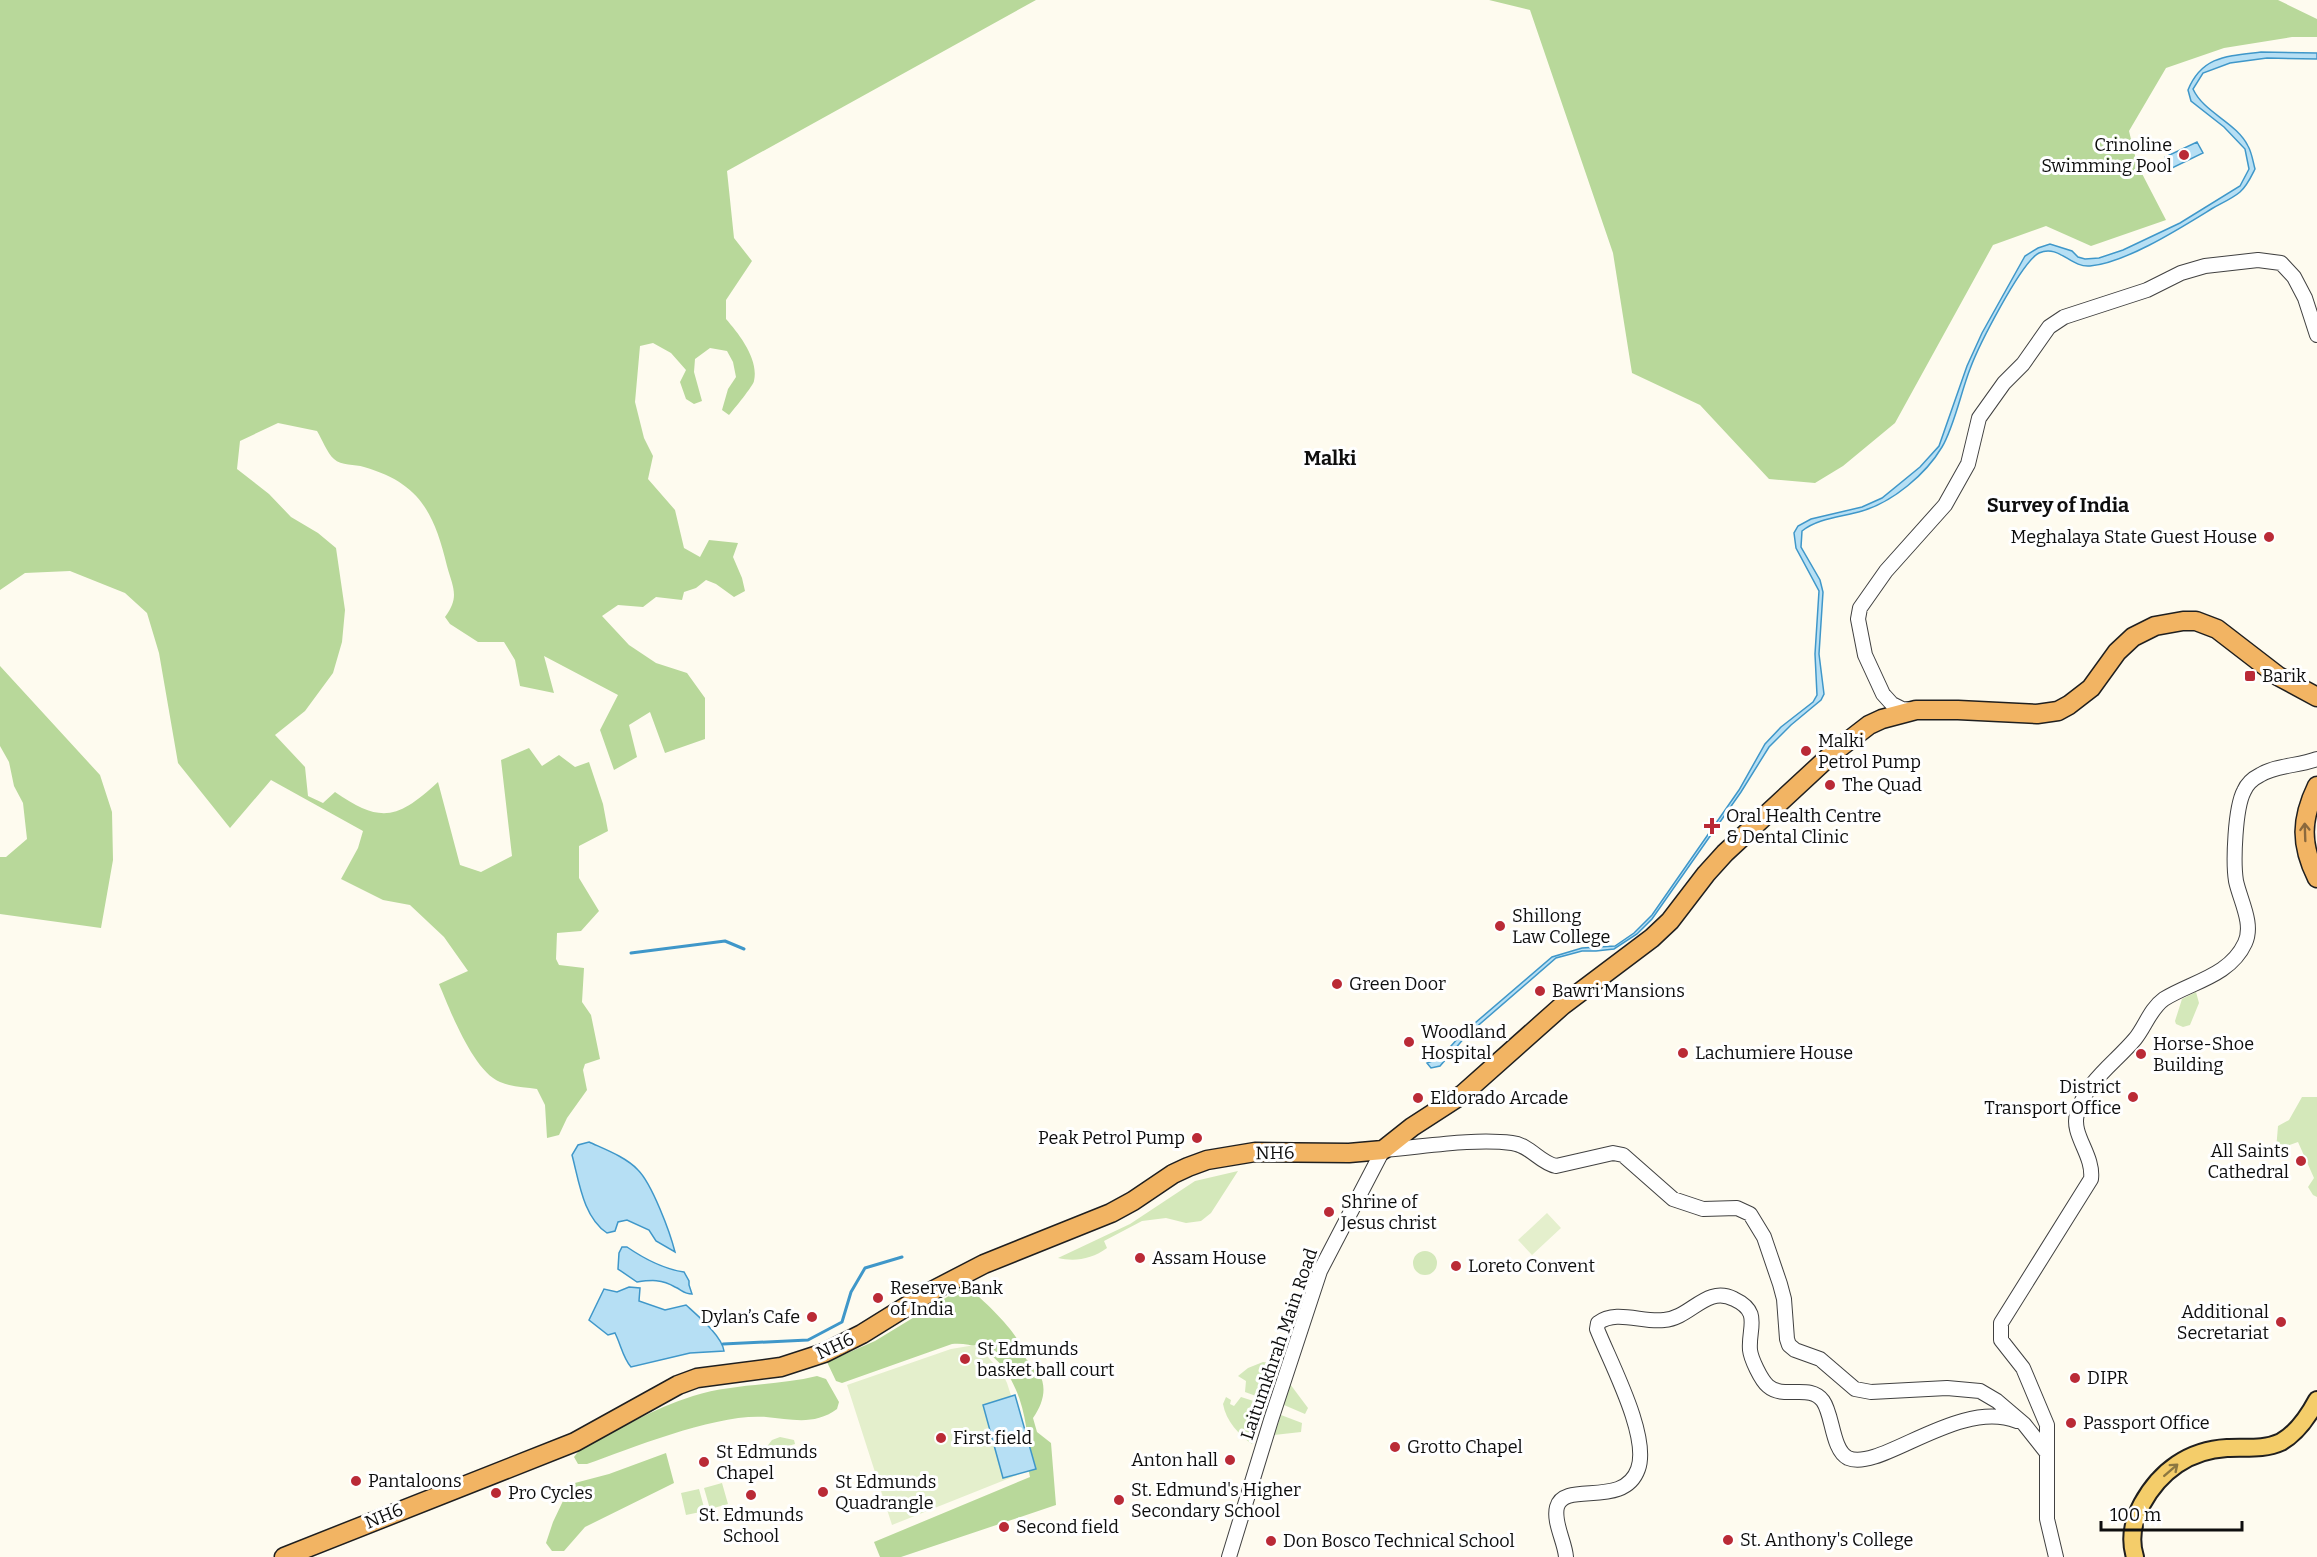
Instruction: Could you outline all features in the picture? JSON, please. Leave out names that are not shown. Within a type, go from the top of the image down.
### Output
[{"type":"highway","points":[[1383,1150],[1412,1127],[1463,1094],[1563,1005],[1652,938],[1670,921],[1706,874],[1725,854],[1834,752],[1869,725],[1895,714],[1916,710],[2037,714],[2058,711],[2076,701],[2091,688],[2117,652],[2133,637],[2155,626],[2183,621],[2196,621],[2217,629],[2278,676],[2317,697]]},
{"type":"highway","points":[[2317,786],[2304,818],[2304,827],[2306,853],[2317,878]]},
{"type":"highway","name":"NH6","points":[[284,1557],[575,1442],[678,1385],[696,1378],[781,1367],[824,1353],[862,1334],[903,1306],[937,1288],[984,1264],[1111,1213],[1188,1167],[1207,1160],[1255,1152],[1349,1153],[1383,1150]]},
{"type":"main road","points":[[2135,1557],[2131,1539],[2135,1521],[2147,1496],[2165,1474],[2185,1459],[2202,1452],[2226,1448],[2258,1448],[2283,1441],[2299,1427],[2317,1400]]},
{"type":"street","points":[[1916,710],[1902,709],[1892,704],[1883,694],[1865,655],[1858,619],[1860,608],[1886,571],[1945,505],[1968,464],[1979,418],[2010,377],[2023,364],[2049,327],[2064,317],[2147,290],[2181,273],[2205,266],[2238,261],[2269,260],[2281,263],[2312,300],[2317,335]]},
{"type":"street","points":[[2056,1557],[2047,1519],[2048,1429],[2040,1404],[2023,1368],[2005,1347],[2000,1332],[2001,1323],[2091,1179],[2091,1164],[2075,1123],[2080,1105],[2096,1078],[2136,1038],[2150,1014],[2161,1001],[2222,970],[2242,950],[2247,941],[2248,930],[2236,881],[2234,858],[2240,804],[2244,791],[2252,780],[2261,774],[2317,759]]},
{"type":"street","points":[[1383,1150],[1485,1142],[1514,1143],[1531,1150],[1548,1165],[1556,1166],[1613,1153],[1623,1155],[1673,1199],[1703,1209],[1737,1208],[1750,1214],[1764,1237],[1780,1284],[1784,1299],[1787,1339],[1789,1345],[1796,1350],[1820,1359],[1848,1386],[1855,1389],[1872,1392],[1947,1388],[1980,1391],[1997,1401],[2024,1424],[2043,1445],[2047,1453]]},
{"type":"street","name":"Laitumkhrah Main Road","points":[[1229,1557],[1271,1419],[1320,1271],[1383,1150]]},
{"type":"street","points":[[1566,1557],[1557,1520],[1556,1509],[1560,1500],[1570,1495],[1602,1493],[1624,1487],[1634,1477],[1640,1460],[1640,1445],[1628,1407],[1596,1329],[1598,1323],[1609,1317],[1664,1320],[1682,1315],[1710,1296],[1723,1295],[1735,1299],[1751,1314],[1753,1329],[1750,1350],[1764,1382],[1781,1392],[1810,1392],[1817,1395],[1829,1414],[1842,1452],[1851,1459],[1859,1460],[1881,1454],[1934,1430],[1974,1418],[1995,1416],[2010,1418],[2024,1424]]},
{"type":"green space","points":[[0,0],[1036,0],[727,171],[734,238],[752,261],[726,300],[726,319],[747,347],[755,373],[753,384],[729,415],[722,410],[728,389],[736,377],[733,362],[727,351],[710,348],[695,359],[694,372],[702,401],[694,404],[686,399],[680,382],[686,370],[671,353],[653,343],[640,346],[635,402],[644,438],[653,456],[648,479],[675,510],[684,548],[700,557],[709,540],[738,543],[733,557],[745,591],[734,597],[706,580],[696,588],[684,592],[682,600],[656,597],[643,607],[618,605],[602,616],[629,645],[656,663],[687,673],[705,698],[705,739],[665,753],[650,712],[629,725],[637,757],[614,770],[600,730],[618,695],[544,656],[554,693],[520,686],[515,660],[504,642],[478,642],[450,624],[445,617],[450,610],[454,592],[442,547],[430,516],[411,491],[383,474],[337,461],[329,453],[317,431],[278,423],[240,441],[237,469],[269,494],[291,517],[318,533],[336,548],[345,610],[342,642],[333,673],[305,711],[275,735],[305,767],[308,796],[323,803],[335,792],[365,809],[377,813],[389,813],[412,804],[438,782],[460,865],[481,872],[512,856],[501,760],[529,748],[542,766],[559,755],[575,767],[589,762],[603,804],[608,831],[579,846],[579,878],[599,911],[581,931],[557,933],[556,959],[559,965],[584,968],[582,1002],[591,1015],[600,1059],[585,1064],[583,1070],[587,1090],[567,1118],[559,1135],[547,1138],[545,1105],[537,1089],[513,1086],[490,1076],[463,1039],[439,984],[468,971],[444,937],[410,905],[383,900],[341,879],[358,848],[363,831],[271,780],[230,828],[178,763],[159,653],[147,613],[125,593],[70,571],[25,573],[0,590]]},
{"type":"green space","points":[[1489,0],[2278,0],[2317,19],[2317,37],[2292,37],[2224,48],[2166,68],[2129,131],[2137,164],[2166,220],[2091,246],[2046,226],[1993,245],[1895,423],[1843,466],[1815,483],[1769,479],[1700,405],[1632,373],[1613,253],[1530,10]]},
{"type":"green space","points":[[0,666],[100,775],[112,812],[113,860],[101,928],[0,914],[0,857],[6,857],[27,839],[23,803],[14,786],[9,762],[0,746]]},
{"type":"green space","points":[[2196,992],[2199,1003],[2190,1025],[2183,1027],[2176,1024],[2182,999]]},
{"type":"green space","points":[[2302,1097],[2317,1097],[2317,1197],[2308,1187],[2314,1178],[2298,1142],[2276,1150],[2278,1126],[2289,1120]]},
{"type":"green space","points":[[1238,1171],[1211,1213],[1201,1221],[1186,1223],[1166,1218],[1142,1221],[1104,1241],[1107,1248],[1095,1255],[1071,1260],[1058,1258],[1130,1224],[1195,1181]]},
{"type":"green space","points":[[1547,1213],[1561,1228],[1532,1255],[1518,1240]]},
{"type":"green space","points":[[1425,1251],[1434,1254],[1437,1263],[1434,1272],[1425,1275],[1416,1272],[1413,1263],[1416,1254]]},
{"type":"green space","points":[[962,1288],[969,1288],[1003,1320],[1018,1340],[1026,1359],[1042,1379],[1043,1394],[1033,1418],[1037,1432],[1051,1443],[1056,1505],[901,1557],[880,1557],[874,1542],[1030,1477],[1026,1426],[1018,1396],[1004,1368],[982,1350],[968,1345],[952,1344],[842,1383],[836,1381],[827,1362],[875,1341]]},
{"type":"green space","name":"First field","points":[[981,1344],[986,1355],[1001,1372],[1007,1383],[1016,1416],[1025,1472],[892,1525],[847,1385],[951,1349]]},
{"type":"green space","points":[[1263,1362],[1280,1364],[1267,1400],[1245,1392],[1246,1381],[1238,1376],[1248,1368]]},
{"type":"green space","points":[[817,1376],[826,1379],[839,1402],[837,1409],[820,1418],[793,1420],[746,1417],[724,1420],[676,1433],[587,1464],[578,1464],[574,1457],[580,1449],[635,1420],[693,1396],[724,1389]]},
{"type":"green space","points":[[1290,1384],[1308,1408],[1305,1414],[1284,1405]]},
{"type":"green space","points":[[1226,1397],[1234,1406],[1241,1397],[1266,1405],[1252,1444],[1230,1422],[1223,1404]]},
{"type":"green space","points":[[1281,1415],[1302,1423],[1301,1432],[1274,1435]]},
{"type":"green space","points":[[780,1437],[794,1440],[795,1444],[768,1452],[765,1449],[772,1440]]},
{"type":"green space","points":[[666,1453],[674,1483],[585,1527],[564,1551],[552,1551],[546,1543],[571,1484],[609,1474]]},
{"type":"green space","points":[[722,1483],[728,1504],[710,1509],[704,1488]]},
{"type":"green space","points":[[699,1489],[705,1511],[686,1515],[681,1493]]},
{"type":"water","points":[[2261,52],[2317,53],[2317,59],[2267,58],[2230,63],[2203,73],[2193,89],[2205,105],[2236,130],[2249,149],[2255,169],[2242,190],[2153,243],[2104,263],[2083,266],[2053,252],[2039,253],[2031,260],[2011,288],[1991,325],[1970,369],[1946,439],[1927,467],[1908,486],[1874,507],[1823,521],[1802,531],[1801,547],[1820,580],[1823,592],[1819,654],[1824,694],[1821,700],[1769,747],[1741,792],[1652,919],[1637,934],[1614,949],[1582,951],[1556,958],[1466,1036],[1440,1066],[1431,1068],[1427,1063],[1440,1058],[1461,1035],[1552,957],[1582,948],[1615,946],[1634,933],[1652,915],[1739,790],[1765,744],[1781,727],[1813,702],[1817,695],[1815,654],[1819,591],[1796,548],[1794,533],[1798,526],[1811,519],[1862,507],[1882,498],[1920,467],[1939,446],[1967,366],[1982,333],[2025,256],[2050,244],[2072,251],[2078,257],[2085,259],[2099,258],[2123,250],[2180,223],[2240,186],[2249,169],[2245,149],[2224,127],[2191,101],[2188,90],[2194,79],[2208,64],[2227,57]]},
{"type":"water","name":"Crinoline Swimming Pool","points":[[2197,142],[2203,153],[2170,169],[2165,157]]},
{"type":"water","points":[[589,1142],[615,1154],[638,1170],[660,1209],[675,1252],[656,1241],[649,1230],[627,1220],[618,1222],[615,1231],[607,1233],[592,1218],[583,1198],[572,1155],[578,1145]]},
{"type":"water","points":[[622,1247],[627,1247],[661,1266],[684,1272],[692,1294],[661,1281],[637,1282],[618,1269],[619,1253]]},
{"type":"water","points":[[629,1287],[640,1288],[639,1301],[665,1310],[686,1305],[719,1339],[724,1351],[690,1353],[631,1367],[615,1333],[608,1335],[589,1320],[604,1289],[617,1292]]},
{"type":"water","points":[[1015,1395],[1036,1469],[1003,1478],[983,1405]]},
{"type":"waterway","points":[[631,953],[725,941],[744,949]]},
{"type":"waterway","points":[[723,1344],[808,1340],[842,1322],[851,1292],[865,1268],[902,1257]]},
{"type":"place","name":"Crinoline Swimming Pool","points":[[2184,155]]},
{"type":"place","name":"Meghalaya State Guest House","points":[[2269,537]]},
{"type":"place","name":"Barik","points":[[2250,676]]},
{"type":"place","name":"Malki Petrol Pump","points":[[1806,751]]},
{"type":"place","name":"The Quad","points":[[1830,785]]},
{"type":"place","name":"Oral Health Centre & Dental Clinic","points":[[1712,826]]},
{"type":"place","name":"Shillong Law College","points":[[1500,926]]},
{"type":"place","name":"Green Door","points":[[1337,984]]},
{"type":"place","name":"Bawri Mansions","points":[[1540,991]]},
{"type":"place","name":"Woodland Hospital","points":[[1409,1042]]},
{"type":"place","name":"Lachumiere House","points":[[1683,1053]]},
{"type":"place","name":"Horse-Shoe Building","points":[[2141,1054]]},
{"type":"place","name":"District Transport Office","points":[[2133,1097]]},
{"type":"place","name":"Eldorado Arcade","points":[[1418,1098]]},
{"type":"place","name":"Peak Petrol Pump","points":[[1197,1138]]},
{"type":"place","name":"All Saints Cathedral","points":[[2301,1161]]},
{"type":"place","name":"Shrine of Jesus christ","points":[[1329,1212]]},
{"type":"place","name":"Assam House","points":[[1140,1258]]},
{"type":"place","name":"Loreto Convent","points":[[1456,1266]]},
{"type":"place","name":"Reserve Bank of India","points":[[878,1298]]},
{"type":"place","name":"Dylan’s Cafe","points":[[812,1317]]},
{"type":"place","name":"Additional Secretariat","points":[[2281,1322]]},
{"type":"place","name":"St Edmunds basket ball court","points":[[965,1359]]},
{"type":"place","name":"DIPR","points":[[2075,1378]]},
{"type":"place","name":"Passport Office","points":[[2071,1423]]},
{"type":"place","name":"First field","points":[[941,1438]]},
{"type":"place","name":"Grotto Chapel","points":[[1395,1447]]},
{"type":"place","name":"Anton hall","points":[[1230,1460]]},
{"type":"place","name":"St Edmunds Chapel","points":[[704,1462]]},
{"type":"place","name":"Pantaloons","points":[[356,1481]]},
{"type":"place","name":"St Edmunds Quadrangle","points":[[823,1492]]},
{"type":"place","name":"Pro Cycles","points":[[496,1493]]},
{"type":"place","name":"St. Edmunds School","points":[[751,1495]]},
{"type":"place","name":"St. Edmund's Higher Secondary School","points":[[1119,1500]]},
{"type":"place","name":"Second field","points":[[1004,1527]]},
{"type":"place","name":"St. Anthony's College","points":[[1728,1540]]},
{"type":"place","name":"Don Bosco Technical School","points":[[1271,1541]]},
{"type":"district","name":"Malki","points":[[1330,458]]},
{"type":"district","name":"Survey of India","points":[[2058,505]]}]
